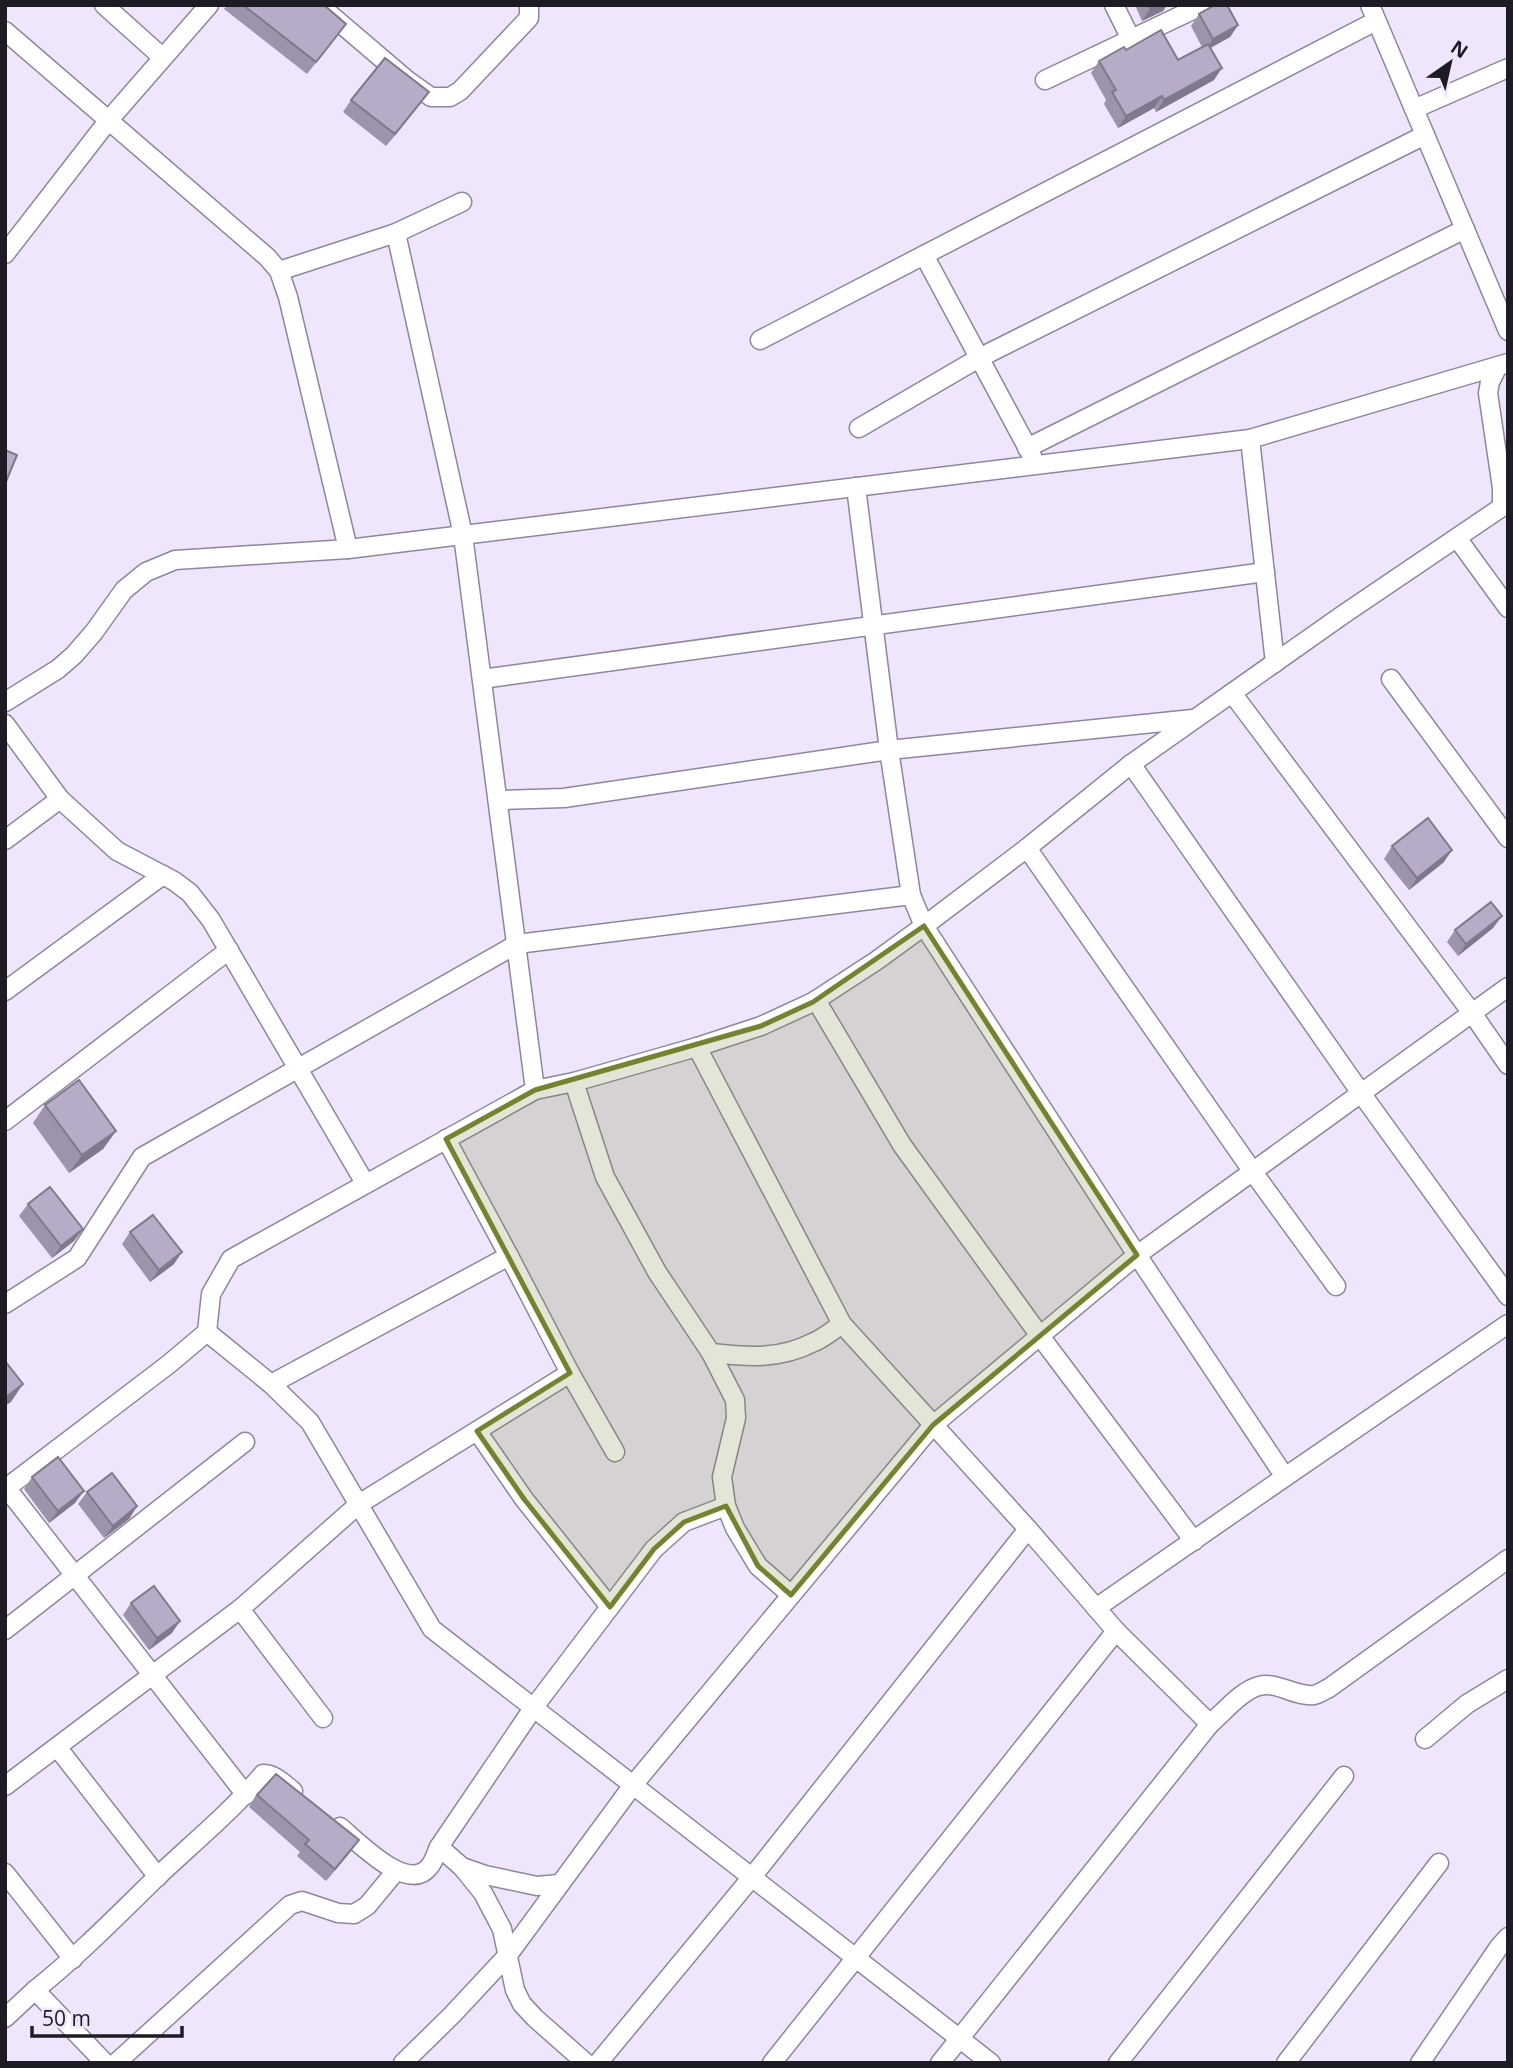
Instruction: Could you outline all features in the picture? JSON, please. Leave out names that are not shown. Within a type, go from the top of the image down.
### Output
[{"type":"street","points":[[104,5],[162,57]]},
{"type":"street","points":[[5,254],[108,121],[209,5]]},
{"type":"street","points":[[319,5],[431,97],[450,97],[460,90],[529,18],[529,5]]},
{"type":"street","points":[[1114,5],[1131,39]]},
{"type":"street","points":[[1045,80],[1203,5]]},
{"type":"street","points":[[760,340],[924,255],[1373,13],[1508,331]]},
{"type":"street","points":[[5,31],[267,257],[279,271],[288,297],[348,549]]},
{"type":"street","points":[[1414,110],[1508,68]]},
{"type":"street","points":[[859,428],[979,358],[1425,135]]},
{"type":"street","points":[[279,271],[396,233],[462,202]]},
{"type":"street","points":[[1027,448],[1465,229]]},
{"type":"street","points":[[396,233],[463,535],[535,1090]]},
{"type":"street","points":[[924,255],[1037,465]]},
{"type":"street","points":[[5,702],[58,669],[74,655],[124,590],[146,572],[175,560],[348,549],[1250,439],[1503,364]]},
{"type":"street","points":[[246,1795],[6,1488],[207,1332],[211,1294],[230,1259],[535,1090],[574,1082],[696,1047],[761,1026],[816,1000],[924,926],[1131,764],[1505,505],[1488,393],[1490,382],[1503,364]]},
{"type":"street","points":[[1250,439],[1275,663]]},
{"type":"street","points":[[856,487],[911,895],[924,926],[1137,1255],[1285,1477]]},
{"type":"street","points":[[1457,538],[1508,608]]},
{"type":"street","points":[[482,679],[1265,572]]},
{"type":"street","points":[[1391,679],[1508,838]]},
{"type":"street","points":[[1232,693],[1508,1065]]},
{"type":"street","points":[[498,800],[564,797],[890,750],[1197,718]]},
{"type":"street","points":[[5,724],[60,799],[117,851],[163,875],[190,893],[211,920],[365,1183]]},
{"type":"street","points":[[1131,764],[1508,1296]]},
{"type":"street","points":[[5,840],[60,799]]},
{"type":"street","points":[[1027,848],[1335,1286]]},
{"type":"street","points":[[5,991],[163,875]]},
{"type":"street","points":[[5,1304],[77,1258],[142,1157],[517,944],[911,895]]},
{"type":"street","points":[[5,1121],[229,950]]},
{"type":"street","points":[[403,2063],[508,1955],[633,1785],[933,1425],[1137,1255],[1508,987]]},
{"type":"street","points":[[816,1000],[902,1145],[1040,1336],[1194,1541]]},
{"type":"street","points":[[696,1047],[842,1324],[1028,1529],[1116,1631],[1210,1724]]},
{"type":"street","points":[[574,1082],[605,1177],[657,1272],[711,1353],[734,1400],[736,1418],[722,1477],[726,1506],[735,1528],[758,1566],[790,1595]]},
{"type":"street","points":[[446,1139],[615,1452]]},
{"type":"street","points":[[271,1384],[509,1256]]},
{"type":"street","points":[[711,1353],[746,1357],[775,1356],[814,1342],[842,1324]]},
{"type":"street","points":[[1096,1608],[1508,1324]]},
{"type":"street","points":[[207,1332],[271,1384],[310,1422],[432,1629],[991,2063]]},
{"type":"street","points":[[5,1786],[240,1609],[359,1504],[570,1373]]},
{"type":"street","points":[[477,1431],[524,1499],[610,1606]]},
{"type":"street","points":[[5,1630],[245,1442]]},
{"type":"street","points":[[331,1820],[396,1871],[407,1876],[418,1875],[429,1868],[439,1847],[534,1707],[654,1549],[684,1522],[726,1506]]},
{"type":"street","points":[[598,2063],[752,1877],[1028,1529]]},
{"type":"street","points":[[940,2063],[1210,1724],[1238,1698],[1258,1686],[1274,1686],[1296,1693],[1316,1695],[1508,1559]]},
{"type":"street","points":[[240,1609],[323,1718]]},
{"type":"street","points":[[772,2063],[1116,1631]]},
{"type":"street","points":[[1425,1739],[1467,1704],[1508,1679]]},
{"type":"street","points":[[57,1747],[158,1877]]},
{"type":"street","points":[[5,2018],[73,1959],[246,1795],[264,1774],[270,1774],[309,1803]]},
{"type":"street","points":[[1118,2063],[1344,1776]]},
{"type":"street","points":[[439,1847],[463,1867],[483,1893],[502,1929],[515,1990],[522,2004],[586,2063]]},
{"type":"street","points":[[1286,2063],[1439,1863]]},
{"type":"street","points":[[463,1867],[485,1875],[537,1886],[559,1884]]},
{"type":"street","points":[[116,2063],[290,1905],[302,1901],[338,1913],[354,1914],[367,1906],[396,1871]]},
{"type":"street","points":[[5,1873],[73,1959]]},
{"type":"street","points":[[1420,2063],[1508,1937]]},
{"type":"street","points":[[35,1990],[105,2063]]},
{"type":"highlighted area","points":[[924,926],[1137,1255],[933,1425],[791,1595],[758,1566],[726,1506],[684,1522],[654,1549],[610,1607],[524,1499],[477,1431],[570,1373],[446,1139],[535,1090],[761,1026],[813,1002]]},
{"type":"building","points":[[243,5],[324,5],[346,24],[316,62]]},
{"type":"building","points":[[1215,5],[1227,5],[1238,25],[1213,39],[1199,14]]},
{"type":"building","points":[[1161,30],[1178,60],[1208,44],[1222,68],[1164,100],[1162,96],[1126,116],[1112,92],[1116,90],[1099,61],[1124,47],[1126,50]]},
{"type":"building","points":[[385,58],[429,92],[395,134],[351,100]]},
{"type":"building","points":[[5,450],[17,455],[5,484]]},
{"type":"building","points":[[1428,818],[1452,850],[1417,878],[1392,846]]},
{"type":"building","points":[[1491,902],[1502,916],[1466,944],[1455,930]]},
{"type":"building","points":[[79,1080],[116,1131],[82,1155],[45,1105]]},
{"type":"building","points":[[50,1187],[83,1229],[61,1246],[28,1204]]},
{"type":"building","points":[[153,1215],[182,1252],[159,1270],[130,1232]]},
{"type":"building","points":[[5,1361],[23,1384],[5,1398]]},
{"type":"building","points":[[58,1457],[84,1491],[58,1511],[32,1477]]},
{"type":"building","points":[[112,1473],[137,1506],[113,1526],[87,1492]]},
{"type":"building","points":[[154,1586],[180,1621],[157,1638],[131,1603]]},
{"type":"building","points":[[276,1774],[359,1840],[335,1869],[305,1844],[309,1840],[257,1795]]}]
